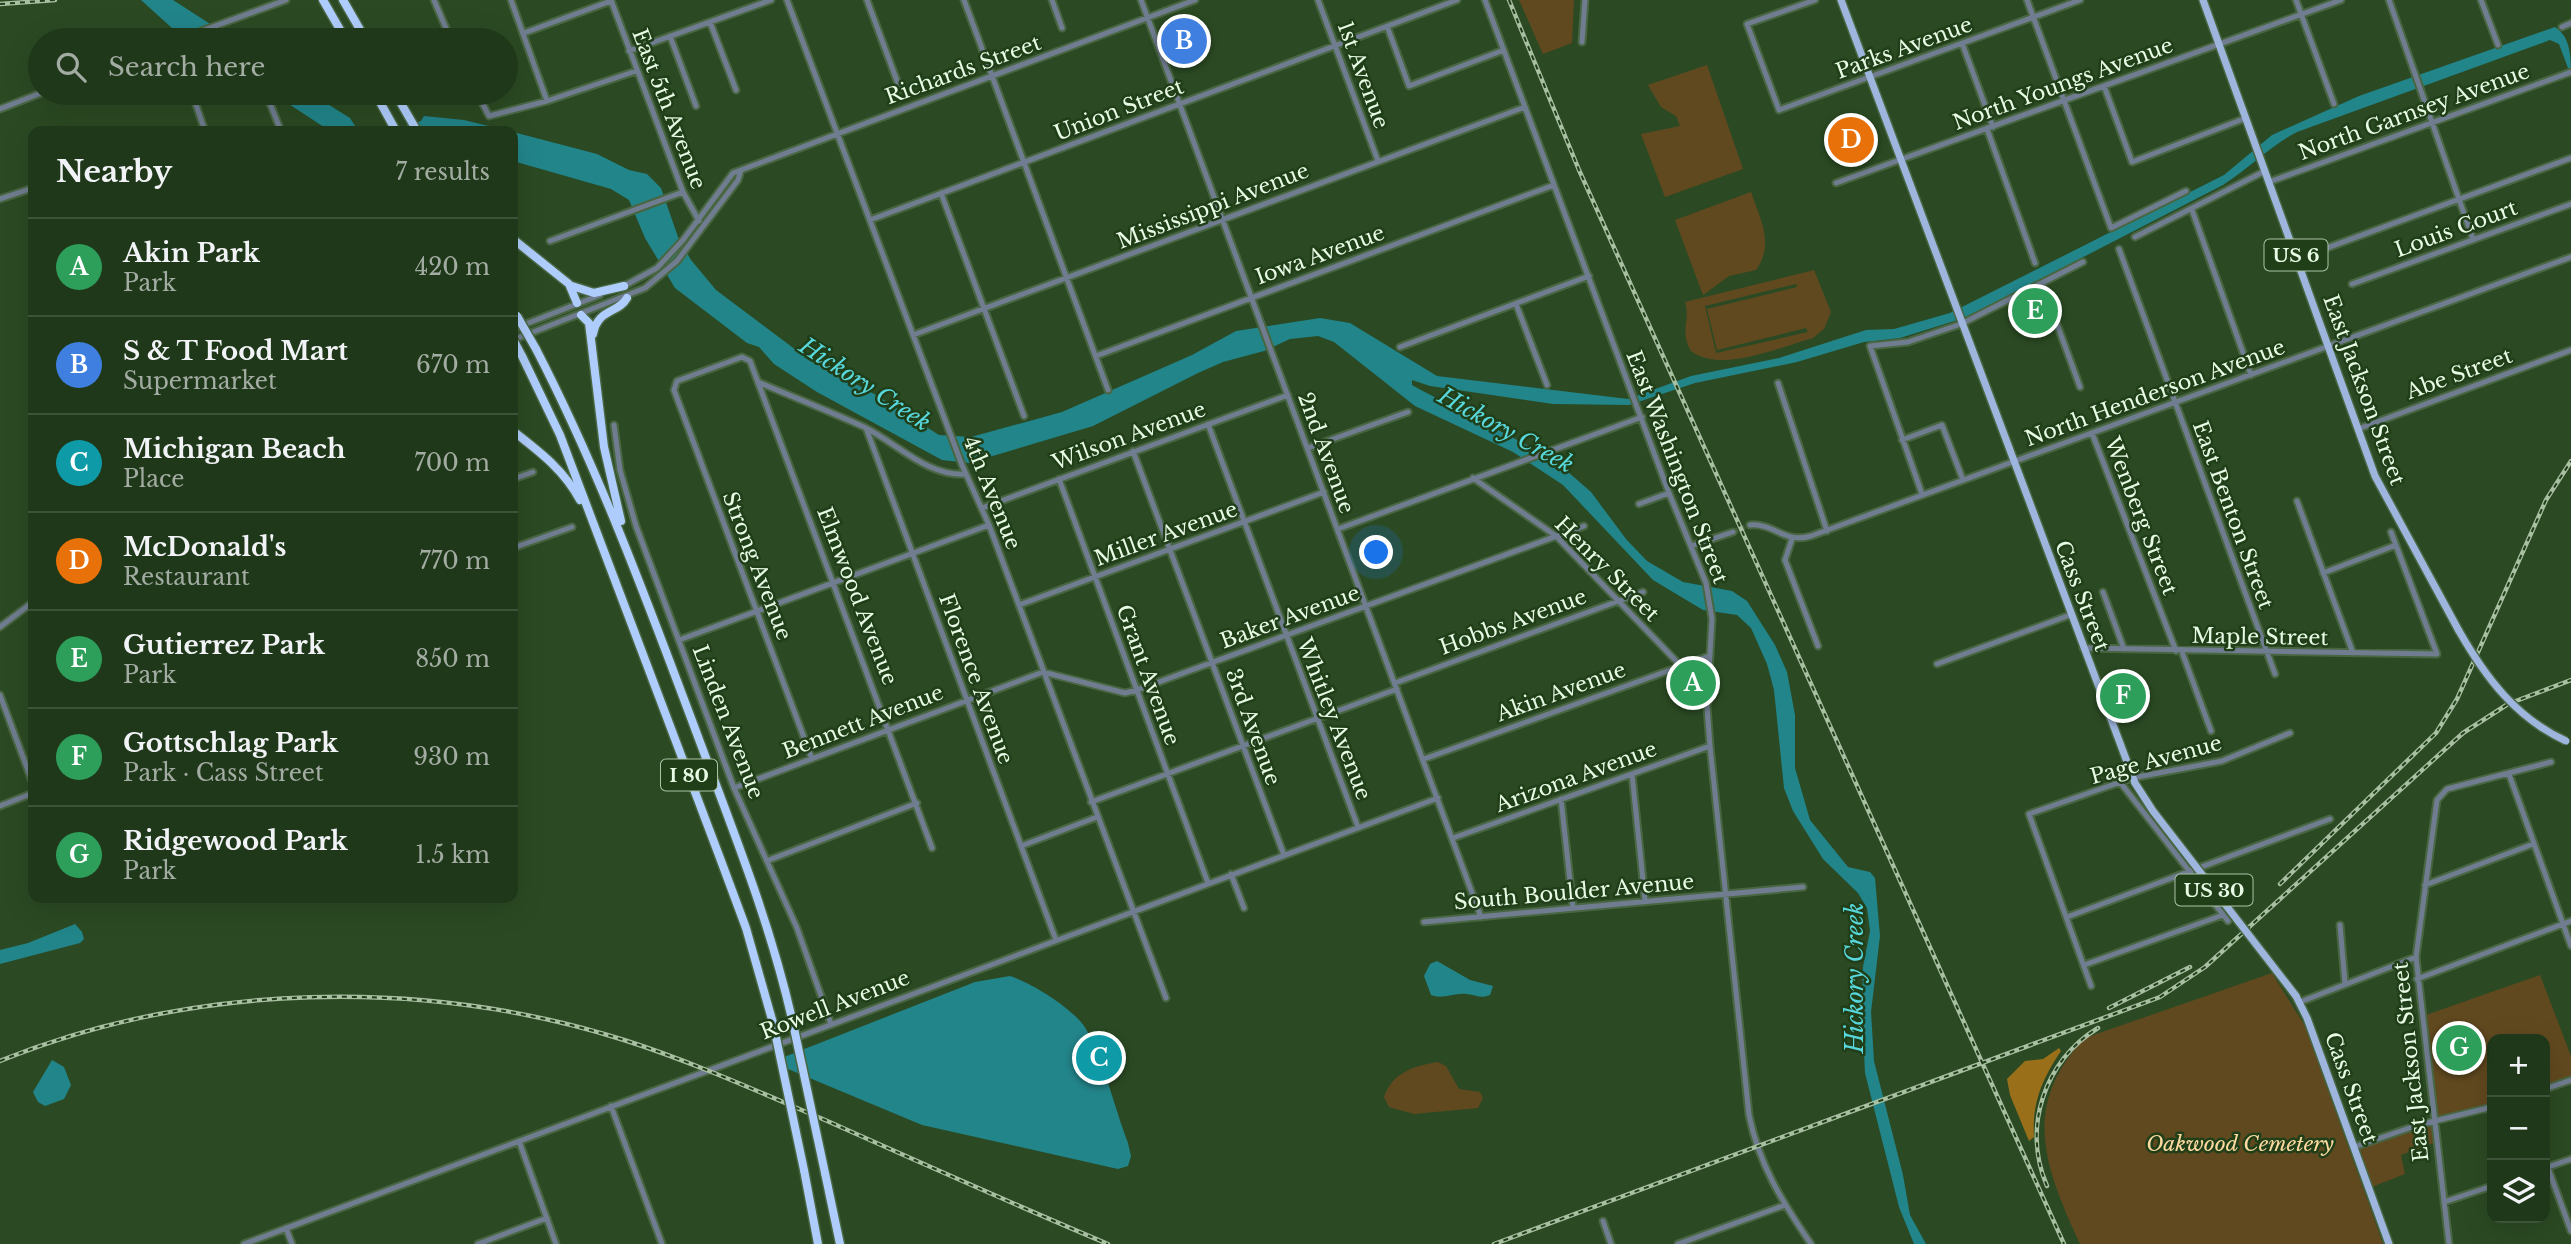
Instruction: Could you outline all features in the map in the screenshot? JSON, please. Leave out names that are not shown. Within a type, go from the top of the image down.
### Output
[{"type":"highway","points":[[323,0],[339,28]]},
{"type":"highway","points":[[345,3],[359,28]]},
{"type":"highway","points":[[382,105],[393,126]]},
{"type":"highway","points":[[402,105],[414,126]]},
{"type":"highway","points":[[518,243],[569,285],[576,295],[577,303]]},
{"type":"highway","points":[[569,285],[594,293],[624,286]]},
{"type":"highway","points":[[590,347],[594,327],[601,315],[624,303],[627,298]]},
{"type":"highway","points":[[581,315],[589,323],[604,447],[625,541]]},
{"type":"highway","name":"I 80","points":[[518,316],[576,427],[625,541],[765,919],[792,1018],[840,1244]]},
{"type":"highway","name":"I 80","points":[[518,349],[559,435],[597,531],[746,928],[773,1023],[818,1244]]},
{"type":"highway","points":[[518,435],[552,461],[571,483],[597,531]]},
{"type":"main road","name":"Cass Street","points":[[1841,0],[2134,780],[2153,811],[2298,999],[2389,1244]]},
{"type":"main road","name":"East Jackson Street","points":[[2203,0],[2358,429],[2394,516],[2476,660],[2504,697],[2536,726],[2568,743]]},
{"type":"street","points":[[208,28],[286,0]]},
{"type":"street","points":[[434,0],[446,28]]},
{"type":"street","points":[[511,0],[547,101]]},
{"type":"street","points":[[629,51],[771,0]]},
{"type":"street","name":"4th Avenue","points":[[787,0],[962,465],[989,525],[1166,998]]},
{"type":"street","points":[[867,0],[900,89]]},
{"type":"street","points":[[964,0],[1069,277],[1108,390]]},
{"type":"street","points":[[1052,0],[1062,28]]},
{"type":"street","name":"2nd Avenue","points":[[1141,0],[1481,917]]},
{"type":"street","name":"Richards Street","points":[[518,328],[624,286],[657,268],[682,240],[725,181],[741,170],[1195,0]]},
{"type":"street","name":"1st Avenue","points":[[1318,0],[1378,161]]},
{"type":"street","name":"Union Street","points":[[870,220],[1457,0]]},
{"type":"street","name":"East Washington Street","points":[[1485,0],[1669,493],[1706,583],[1712,619],[1709,656],[1710,746],[1750,1120],[1765,1170],[1784,1205],[1811,1244]]},
{"type":"street","points":[[1582,42],[1585,0]]},
{"type":"street","name":"Parks Avenue","points":[[1815,0],[1747,24],[1779,110],[2080,0]]},
{"type":"street","points":[[2026,0],[2111,228],[2186,191]]},
{"type":"street","points":[[2296,0],[2334,104]]},
{"type":"street","name":"North Youngs Avenue","points":[[1836,183],[2341,0]]},
{"type":"street","points":[[2389,0],[2473,239]]},
{"type":"street","points":[[2481,0],[2498,46]]},
{"type":"street","points":[[524,33],[611,1]]},
{"type":"street","name":"East 5th Avenue","points":[[611,1],[683,192],[703,226]]},
{"type":"street","points":[[710,22],[736,90]]},
{"type":"street","points":[[2563,27],[2571,23]]},
{"type":"street","points":[[1387,26],[1409,86],[1504,50]]},
{"type":"street","points":[[670,36],[696,106]]},
{"type":"street","points":[[1962,43],[2035,263]]},
{"type":"street","points":[[483,105],[489,116],[547,101],[636,71]]},
{"type":"street","name":"North Garnsey Avenue","points":[[2269,182],[2570,72]]},
{"type":"street","points":[[2104,86],[2132,162],[2246,118]]},
{"type":"street","points":[[0,109],[28,98]]},
{"type":"street","points":[[196,105],[203,126]]},
{"type":"street","points":[[271,105],[279,126]]},
{"type":"street","name":"Mississippi Avenue","points":[[913,335],[1525,107]]},
{"type":"street","points":[[2297,259],[2571,158]]},
{"type":"street","points":[[2135,237],[2192,210],[2264,167]]},
{"type":"street","points":[[518,338],[627,298],[662,276],[688,247],[738,180],[741,170]]},
{"type":"street","name":"Iowa Avenue","points":[[1096,356],[1554,185]]},
{"type":"street","points":[[0,199],[28,190]]},
{"type":"street","points":[[550,241],[683,192]]},
{"type":"street","points":[[941,193],[1024,416]]},
{"type":"street","name":"Louis Court","points":[[2352,284],[2571,204]]},
{"type":"street","points":[[2192,210],[2251,374]]},
{"type":"street","name":"East Benton Street","points":[[2119,249],[2275,674]]},
{"type":"street","name":"North Henderson Avenue","points":[[1792,539],[1827,531],[2571,257]]},
{"type":"street","points":[[1922,494],[1870,351],[1873,343],[1908,342],[1961,324],[2082,262]]},
{"type":"street","points":[[1400,347],[1589,276]]},
{"type":"street","points":[[2042,283],[2080,387]]},
{"type":"street","points":[[577,303],[581,315]]},
{"type":"street","points":[[1516,304],[1547,385]]},
{"type":"street","name":"Abe Street","points":[[2358,429],[2571,349]]},
{"type":"street","name":"Elmwood Avenue","points":[[674,385],[677,381],[747,357],[835,582],[932,848]]},
{"type":"street","points":[[758,382],[866,428],[928,467],[951,475],[966,474]]},
{"type":"street","points":[[1778,383],[1827,531]]},
{"type":"street","name":"Strong Avenue","points":[[674,385],[812,759]]},
{"type":"street","name":"Wilson Avenue","points":[[982,508],[1288,395]]},
{"type":"street","points":[[1308,448],[1408,412]]},
{"type":"street","points":[[1338,529],[1642,417]]},
{"type":"street","name":"Whitley Avenue","points":[[1208,424],[1358,827]]},
{"type":"street","name":"Linden Avenue","points":[[614,425],[628,500],[734,788],[769,860],[831,1024]]},
{"type":"street","points":[[1902,440],[1942,425],[1963,480]]},
{"type":"street","name":"Florence Avenue","points":[[866,428],[1056,940]]},
{"type":"street","name":"Wenberg Street","points":[[2092,433],[2211,731]]},
{"type":"street","name":"3rd Avenue","points":[[1133,451],[1284,855]]},
{"type":"street","points":[[518,477],[534,472]]},
{"type":"street","name":"Henry Street","points":[[1473,478],[1556,536],[1680,665]]},
{"type":"street","name":"Grant Avenue","points":[[1059,479],[1208,883]]},
{"type":"street","name":"Miller Avenue","points":[[1018,605],[1324,492]]},
{"type":"street","points":[[1639,504],[1669,493]]},
{"type":"street","points":[[2297,501],[2353,653]]},
{"type":"street","points":[[679,640],[989,525]]},
{"type":"street","points":[[1751,525],[1767,527],[1792,539],[1785,560],[1818,646]]},
{"type":"street","name":"Baker Avenue","points":[[1043,672],[1125,693],[1137,690],[1584,526]]},
{"type":"street","points":[[518,546],[572,527]]},
{"type":"street","points":[[1691,546],[1733,531]]},
{"type":"street","points":[[2323,573],[2396,545],[2391,532]]},
{"type":"street","name":"Maple Street","points":[[2083,648],[2437,654],[2396,545]]},
{"type":"street","name":"Hobbs Avenue","points":[[1091,802],[1643,592]]},
{"type":"street","points":[[2103,592],[2124,649]]},
{"type":"street","points":[[0,627],[28,606]]},
{"type":"street","points":[[1937,664],[2070,615]]},
{"type":"street","name":"Akin Avenue","points":[[1424,760],[1709,656]]},
{"type":"street","name":"Bennett Avenue","points":[[734,788],[1043,672]]},
{"type":"street","points":[[0,695],[28,770]]},
{"type":"street","name":"Page Avenue","points":[[2067,917],[2029,814],[2120,782],[2222,761],[2290,733]]},
{"type":"street","name":"Arizona Avenue","points":[[1453,838],[1710,746]]},
{"type":"street","points":[[2551,762],[2509,775],[2571,946]]},
{"type":"street","points":[[1632,774],[1645,900]]},
{"type":"street","name":"East Jackson Street","points":[[2449,1244],[2417,979],[2416,957],[2425,885],[2441,793],[2509,775]]},
{"type":"street","points":[[2120,782],[2228,922]]},
{"type":"street","points":[[0,806],[28,795]]},
{"type":"street","name":"Rowell Avenue","points":[[244,1244],[1438,798]]},
{"type":"street","points":[[1560,799],[1573,908]]},
{"type":"street","points":[[769,860],[917,803]]},
{"type":"street","points":[[1021,846],[1097,817]]},
{"type":"street","points":[[2091,986],[2067,917],[2330,819]]},
{"type":"street","points":[[2425,885],[2533,844]]},
{"type":"street","points":[[1231,874],[1244,908]]},
{"type":"street","name":"South Boulder Avenue","points":[[1424,922],[1803,887]]},
{"type":"street","points":[[2084,965],[2223,915]]},
{"type":"street","points":[[2417,979],[2571,921]]},
{"type":"street","points":[[2340,925],[2345,983]]},
{"type":"street","points":[[2298,999],[2416,957]]},
{"type":"street","points":[[2550,1087],[2571,1080]]},
{"type":"street","points":[[611,1106],[662,1244]]},
{"type":"street","points":[[2354,1147],[2435,1121],[2487,1108]]},
{"type":"street","points":[[519,1141],[556,1244]]},
{"type":"street","points":[[2550,1167],[2571,1159]]},
{"type":"street","points":[[2550,1178],[2571,1231]]},
{"type":"street","points":[[2444,1202],[2487,1188]]},
{"type":"street","points":[[1678,1244],[1784,1205]]},
{"type":"street","points":[[478,1244],[547,1219]]},
{"type":"street","points":[[1604,1221],[1611,1244]]},
{"type":"street","points":[[286,1228],[292,1244]]},
{"type":"green space","points":[[1519,0],[1574,0],[1572,43],[1543,54]]},
{"type":"green space","points":[[1707,65],[1743,169],[1665,197],[1641,134],[1680,126],[1676,116],[1661,107],[1648,85]]},
{"type":"green space","points":[[1751,192],[1764,231],[1762,260],[1756,270],[1729,276],[1703,295],[1675,220]]},
{"type":"green space","points":[[1814,270],[1831,312],[1824,329],[1813,338],[1751,356],[1718,360],[1691,351],[1685,331],[1685,302]],"holes":[[[1796,284],[1797,287],[1707,309],[1717,350],[1806,328],[1808,332],[1716,353],[1705,306]]]},
{"type":"green space","points":[[2042,284],[2055,322],[2026,333],[2013,299]]},
{"type":"green space","points":[[1702,665],[1701,694],[1690,697],[1681,672]]},
{"type":"green space","points":[[2137,675],[2147,703],[2110,717],[2099,689]]},
{"type":"green space","name":"Oakwood Cemetery","points":[[2272,973],[2305,1026],[2383,1244],[2080,1244],[2057,1190],[2045,1139],[2045,1114],[2052,1089],[2064,1064],[2085,1038]]},
{"type":"green space","points":[[2540,975],[2571,1056],[2571,1078],[2550,1086],[2550,1034],[2487,1034],[2487,1108],[2435,1121],[2423,1016]]},
{"type":"green space","points":[[1438,1062],[1446,1066],[1459,1089],[1480,1092],[1483,1098],[1478,1108],[1414,1114],[1389,1107],[1384,1097],[1399,1076],[1413,1068]]},
{"type":"green space","points":[[2434,1122],[2436,1142],[2401,1155],[2405,1174],[2369,1188],[2355,1147]]},
{"type":"shaded area","points":[[2059,1048],[2061,1051],[2048,1071],[2040,1092],[2035,1113],[2034,1137],[2029,1141],[2010,1095],[2007,1079],[2025,1061],[2043,1059]]},
{"type":"water","points":[[141,0],[173,0],[216,28],[172,28]]},
{"type":"water","points":[[2555,27],[2564,36],[2570,55],[2571,76],[2559,44],[2550,40],[2297,132],[2223,185],[1967,317],[1900,338],[1864,342],[1797,362],[1695,383],[1629,405],[1553,404],[1430,386],[1412,380],[1412,385],[1419,389],[1552,458],[1591,492],[1626,539],[1647,561],[1683,582],[1732,591],[1747,601],[1775,645],[1787,672],[1795,715],[1795,768],[1810,820],[1848,867],[1870,872],[1875,878],[1880,936],[1871,1012],[1874,1061],[1903,1175],[1910,1215],[1926,1244],[1914,1244],[1899,1207],[1865,1073],[1862,1006],[1863,967],[1870,931],[1867,908],[1858,893],[1823,859],[1793,811],[1784,788],[1774,690],[1767,664],[1751,628],[1737,615],[1703,610],[1653,580],[1563,485],[1513,452],[1415,406],[1334,342],[1318,336],[1290,339],[1264,351],[1223,362],[1093,426],[969,463],[942,460],[817,392],[774,364],[759,347],[747,343],[675,288],[645,238],[629,200],[611,189],[518,162],[518,133],[597,154],[629,170],[647,174],[661,188],[678,237],[691,260],[716,290],[804,356],[876,395],[939,435],[971,437],[1062,412],[1192,355],[1236,331],[1320,318],[1350,323],[1437,376],[1628,399],[1691,376],[1779,358],[1866,330],[1894,329],[1950,313],[2224,175],[2272,135],[2359,96]]},
{"type":"water","points":[[290,105],[329,105],[350,118],[355,126],[322,126]]},
{"type":"water","points":[[424,116],[464,120],[489,126],[406,126],[421,121]]},
{"type":"water","points":[[75,924],[84,939],[80,943],[0,964],[0,950],[28,943]]},
{"type":"water","points":[[1437,961],[1470,980],[1493,986],[1490,995],[1431,995],[1424,976],[1430,964]]},
{"type":"water","points":[[1010,976],[1052,998],[1072,1013],[1086,1029],[1103,1069],[1128,1143],[1131,1156],[1128,1166],[1118,1169],[922,1125],[776,1064],[779,1059],[975,982]]},
{"type":"water","points":[[52,1060],[64,1067],[71,1085],[64,1099],[45,1106],[38,1102],[33,1092]]},
{"type":"tunnel","points":[[1733,532],[1750,525]]},
{"type":"railway","points":[[0,4],[55,0]]},
{"type":"railway","points":[[1509,0],[1579,170],[2064,1244]]},
{"type":"railway","points":[[2280,884],[2436,733],[2457,699],[2546,500],[2571,461]]},
{"type":"railway","points":[[1494,1244],[2160,997],[2205,967],[2463,733],[2508,704],[2571,680]]},
{"type":"railway","points":[[2109,1008],[2190,967]]},
{"type":"railway","points":[[0,1061],[75,1035],[152,1016],[230,1003],[310,997],[390,998],[470,1006],[548,1020],[624,1040],[675,1058],[825,1120],[1108,1244]]},
{"type":"railway","points":[[2047,1186],[2037,1141],[2043,1098],[2064,1058],[2098,1028]]},
{"type":"place","name":"S & T Food Mart","points":[[1184,41]]},
{"type":"place","name":"McDonald's","points":[[1851,140]]},
{"type":"place","name":"Gutierrez Park","points":[[2035,311]]},
{"type":"place","name":"Akin Park","points":[[1693,683]]},
{"type":"place","name":"Gottschlag Park","points":[[2123,696]]},
{"type":"place","name":"Ridgewood Park","points":[[2459,1048]]},
{"type":"place","name":"Michigan Beach","points":[[1099,1058]]},
{"type":"water label","name":"Hickory Creek","points":[[865,384]]},
{"type":"water label","name":"Hickory Creek","points":[[1506,430]]},
{"type":"water label","name":"Hickory Creek","points":[[1855,978]]}]
